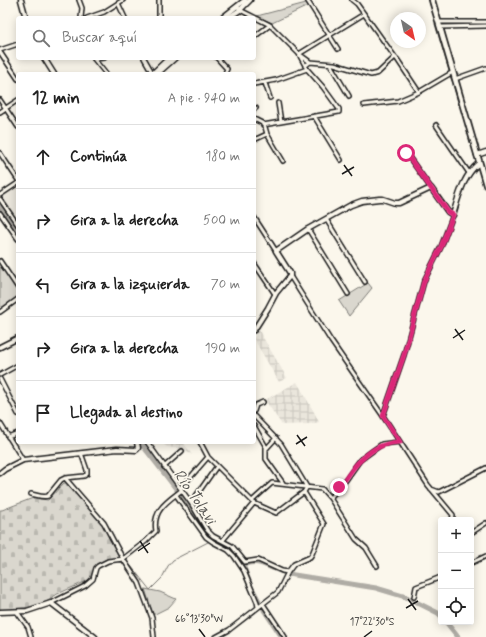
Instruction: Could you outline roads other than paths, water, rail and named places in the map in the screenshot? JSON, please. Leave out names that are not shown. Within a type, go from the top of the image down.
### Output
[{"type":"main road","points":[[21,0],[25,16]]},
{"type":"main road","points":[[230,16],[243,2],[250,0]]},
{"type":"main road","points":[[432,0],[486,185]]},
{"type":"main road","points":[[225,16],[239,8]]},
{"type":"main road","points":[[45,60],[53,72]]},
{"type":"main road","points":[[155,72],[167,60]]},
{"type":"main road","points":[[156,72],[172,60]]},
{"type":"main road","points":[[477,155],[486,152]]},
{"type":"main road","points":[[256,327],[275,294],[290,276],[290,273],[276,251],[308,229],[351,205],[362,201],[383,199],[399,203],[431,188],[448,212],[453,215],[463,183],[469,173],[480,163]]},
{"type":"main road","points":[[0,347],[16,339]]},
{"type":"main road","points":[[0,473],[23,460],[117,449],[136,450],[138,448],[137,444]]},
{"type":"main road","points":[[0,612],[17,612],[34,609],[51,602],[95,637]]},
{"type":"street","points":[[79,0],[82,8],[81,16]]},
{"type":"street","points":[[93,16],[104,12],[123,0]]},
{"type":"street","points":[[159,0],[159,16]]},
{"type":"street","points":[[307,0],[338,49]]},
{"type":"street","points":[[352,0],[397,59],[419,92]]},
{"type":"street","points":[[118,3],[124,16]]},
{"type":"street","points":[[239,8],[254,16]]},
{"type":"street","points":[[299,54],[364,14]]},
{"type":"street","points":[[256,17],[270,25],[299,54],[310,62],[330,64],[371,75],[378,73],[395,57]]},
{"type":"street","points":[[439,25],[486,22]]},
{"type":"street","points":[[256,35],[270,25]]},
{"type":"street","points":[[439,25],[486,26]]},
{"type":"street","points":[[16,45],[0,51],[16,76]]},
{"type":"street","points":[[263,125],[339,112],[338,108],[323,87],[306,68],[299,54]]},
{"type":"street","points":[[95,60],[104,72]]},
{"type":"street","points":[[145,60],[152,72]]},
{"type":"street","points":[[220,62],[227,69],[226,72]]},
{"type":"street","points":[[256,84],[306,68],[310,62]]},
{"type":"street","points":[[330,64],[349,96]]},
{"type":"street","points":[[455,79],[486,68]]},
{"type":"street","points":[[364,105],[398,101],[419,92],[453,72]]},
{"type":"street","points":[[265,82],[270,98]]},
{"type":"street","points":[[0,100],[16,124]]},
{"type":"street","points":[[0,112],[16,101]]},
{"type":"street","points":[[278,103],[281,122]]},
{"type":"street","points":[[314,116],[341,160]]},
{"type":"street","points":[[256,120],[263,125],[283,161]]},
{"type":"street","points":[[436,125],[469,173]]},
{"type":"street","points":[[256,139],[267,134]]},
{"type":"street","points":[[406,153],[431,188]]},
{"type":"street","points":[[0,154],[16,178]]},
{"type":"street","points":[[0,195],[16,183]]},
{"type":"street","points":[[0,199],[16,222]]},
{"type":"street","points":[[383,416],[404,355],[424,281],[441,247],[453,215]]},
{"type":"street","points":[[1,216],[16,236]]},
{"type":"street","points":[[326,219],[365,282]]},
{"type":"street","points":[[256,220],[276,251]]},
{"type":"street","points":[[308,229],[348,294]]},
{"type":"street","points":[[0,261],[16,285]]},
{"type":"street","points":[[256,266],[275,294]]},
{"type":"street","points":[[290,276],[331,341],[432,490],[453,515],[453,517]]},
{"type":"street","points":[[0,307],[1,311],[16,300]]},
{"type":"street","points":[[0,375],[16,366]]},
{"type":"street","points":[[0,379],[16,410]]},
{"type":"street","points":[[256,405],[263,402]]},
{"type":"street","points":[[256,418],[276,438],[307,487]]},
{"type":"street","points":[[0,423],[23,460]]},
{"type":"street","points":[[256,430],[266,448],[266,459],[283,483]]},
{"type":"street","points":[[8,437],[16,434]]},
{"type":"street","points":[[266,448],[276,438]]},
{"type":"street","points":[[330,498],[346,480],[360,460],[382,444],[400,442]]},
{"type":"street","points":[[148,444],[191,503],[207,530],[213,536],[232,546],[245,562],[258,560],[282,571],[288,572]]},
{"type":"street","points":[[201,444],[208,457],[253,502],[276,513],[304,492],[307,487]]},
{"type":"street","points":[[164,467],[182,452]]},
{"type":"street","points":[[31,494],[45,497],[48,496],[61,480],[75,476],[81,477],[87,474],[81,453]]},
{"type":"street","points":[[51,602],[85,586],[92,579],[96,568],[108,561],[124,559],[146,541],[156,530],[154,523],[161,506],[181,489],[208,457]]},
{"type":"street","points":[[191,503],[217,466]]},
{"type":"street","points":[[432,490],[439,492],[486,468]]},
{"type":"street","points":[[65,478],[104,523],[139,583],[152,618],[154,637]]},
{"type":"street","points":[[223,540],[253,502],[272,483],[283,483],[322,489],[330,498],[356,539],[366,548],[377,566]]},
{"type":"street","points":[[216,637],[236,625],[278,592],[288,572],[294,564],[310,558],[324,524],[304,492]]},
{"type":"street","points":[[176,494],[206,537],[228,550],[234,556],[244,571],[258,607]]},
{"type":"street","points":[[474,531],[486,523]]},
{"type":"street","points":[[474,562],[486,556]]},
{"type":"street","points":[[414,597],[416,587],[438,578]]},
{"type":"street","points":[[263,604],[285,637]]},
{"type":"street","points":[[17,612],[28,627],[31,637]]},
{"type":"waterway","points":[[435,24],[449,71]]},
{"type":"waterway","points":[[450,76],[452,81]]},
{"type":"waterway","points":[[453,85],[459,106]]},
{"type":"waterway","name":"Río Tolavi","points":[[0,207],[16,230]]},
{"type":"waterway","name":"Río Tolavi","points":[[142,444],[177,490],[206,533],[212,540],[235,554],[243,565],[249,581]]},
{"type":"waterway","points":[[131,566],[150,590],[162,578],[173,560],[210,541]]},
{"type":"waterway","points":[[243,565],[249,563],[259,563],[283,572]]},
{"type":"waterway","points":[[288,574],[376,588],[406,597],[438,613]]},
{"type":"waterway","name":"Río Tolavi","points":[[253,590],[259,601]]},
{"type":"waterway","name":"Río Tolavi","points":[[264,610],[282,637]]},
{"type":"waterway","points":[[448,625],[458,637]]}]
